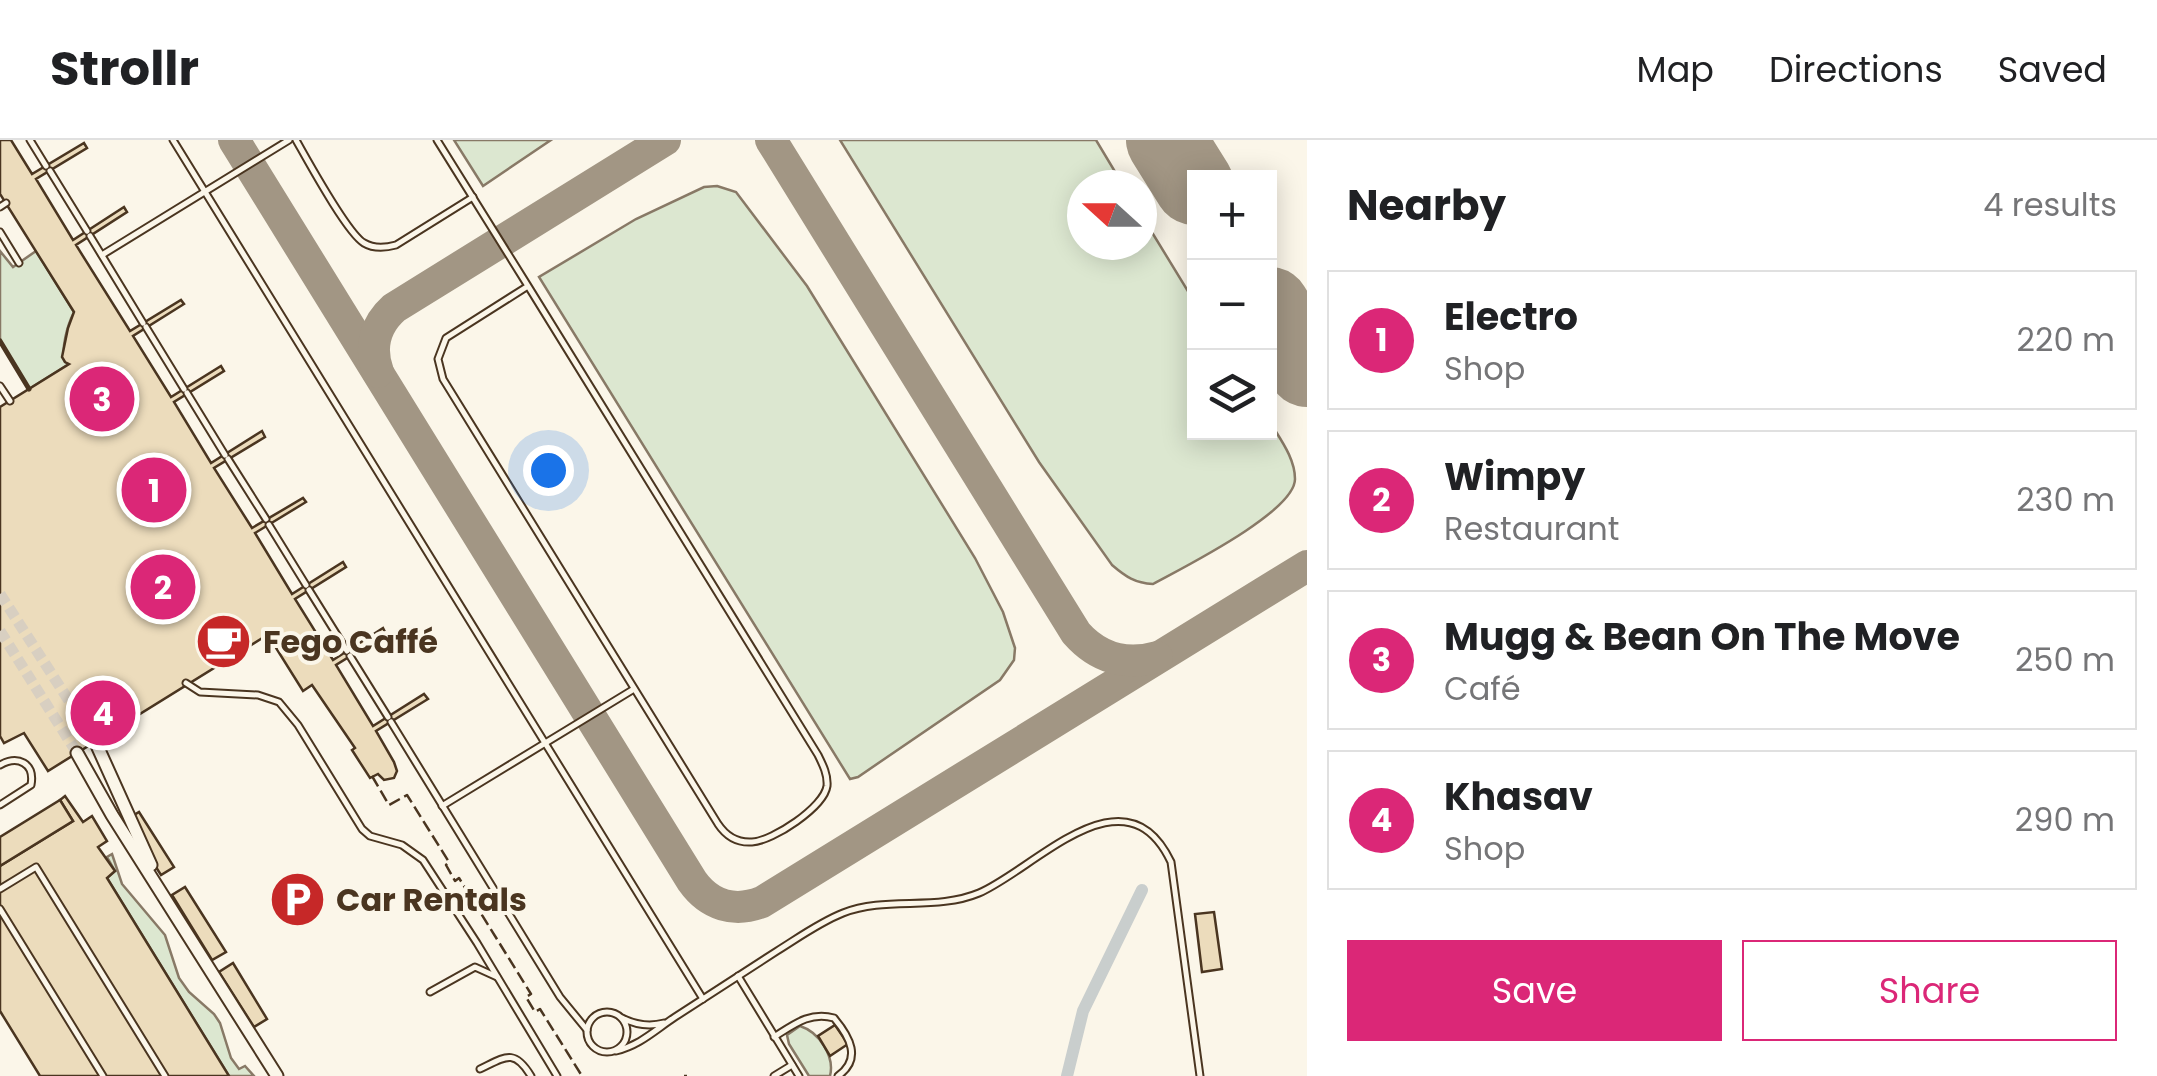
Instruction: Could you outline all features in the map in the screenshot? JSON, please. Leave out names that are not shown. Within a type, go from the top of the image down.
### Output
[{"type":"street","points":[[95,741],[166,900]]},
{"type":"street","points":[[77,753],[112,815],[278,1076]]},
{"type":"lane","points":[[30,140],[560,997],[587,1030]]},
{"type":"lane","points":[[172,140],[703,999]]},
{"type":"lane","points":[[102,256],[292,140],[354,234],[370,246],[396,245],[473,198]]},
{"type":"lane","points":[[437,140],[528,286],[818,755],[826,777],[823,798],[807,814],[764,840],[747,842],[730,837],[718,824],[440,372],[440,351],[450,334],[528,286]]},
{"type":"lane","points":[[0,232],[19,263]]},
{"type":"lane","points":[[0,386],[10,400]]},
{"type":"lane","points":[[186,683],[200,692],[258,695],[279,702],[298,724],[362,829],[379,840],[402,844],[423,860],[558,1076]]},
{"type":"lane","points":[[442,806],[634,689]]},
{"type":"lane","points":[[0,765],[20,760],[32,773],[31,785],[0,805]]},
{"type":"lane","points":[[667,1022],[631,1023],[604,1012],[590,1022],[587,1036],[593,1047],[602,1052],[638,1044],[738,976],[842,913],[871,906],[956,900],[977,894],[1090,825],[1126,823],[1155,838],[1170,862],[1200,1076]]},
{"type":"lane","points":[[0,889],[36,867],[165,1076]]},
{"type":"lane","points":[[0,909],[103,1076]]},
{"type":"lane","points":[[430,992],[475,967],[498,978]]},
{"type":"lane","points":[[738,976],[799,1076]]},
{"type":"lane","points":[[616,1050],[627,1035],[620,1017]]},
{"type":"lane","points":[[774,1037],[805,1018],[834,1018],[852,1046],[853,1056],[838,1076]]},
{"type":"lane","points":[[480,1070],[510,1056],[520,1060],[531,1076]]},
{"type":"lane","points":[[774,1076],[792,1064]]},
{"type":"green space","points":[[454,140],[551,140],[483,186]]},
{"type":"green space","points":[[840,140],[1096,140],[1114,170],[1067,170],[1067,260],[1157,260],[1157,241],[1187,290],[1187,440],[1277,440],[1277,434],[1295,479],[1290,492],[1258,523],[1153,584],[1136,581],[1112,565],[1039,462]]},
{"type":"green space","points":[[704,187],[736,192],[807,286],[975,558],[1003,612],[1015,648],[1014,660],[1000,680],[850,779],[539,277],[636,219]]},
{"type":"green space","points":[[0,251],[13,267],[36,251],[74,312],[64,344],[65,362],[69,364],[29,389],[0,341]]},
{"type":"green space","points":[[112,854],[122,884],[165,935],[179,978],[220,1023],[231,1058],[239,1069],[245,1066],[254,1076],[229,1076],[107,878],[115,871],[107,857]]},
{"type":"green space","points":[[800,1026],[824,1046],[830,1076],[809,1076],[789,1044],[787,1035]]},
{"type":"building","points":[[0,140],[11,140],[32,174],[84,143],[87,148],[36,179],[73,240],[124,207],[127,212],[76,245],[130,331],[181,300],[184,304],[133,336],[171,397],[221,366],[224,371],[174,402],[211,463],[262,431],[265,437],[214,468],[252,528],[303,498],[306,502],[255,533],[292,594],[343,562],[346,567],[295,599],[333,660],[383,628],[386,634],[336,665],[373,726],[424,694],[428,699],[376,731],[394,762],[394,778],[384,780],[378,774],[370,778],[352,750],[355,748],[312,685],[303,691],[273,643],[264,637],[48,771],[24,733],[4,743],[0,736],[0,407],[69,364],[62,357],[74,312],[0,194]]},
{"type":"building","points":[[65,796],[83,822],[92,816],[107,841],[98,847],[115,871],[107,878],[229,1076],[40,1076],[0,1011],[0,866],[73,821],[60,800]]},
{"type":"building","points":[[60,800],[73,821],[0,866],[0,837]]},
{"type":"building","points":[[139,812],[174,867],[161,875],[126,820]]},
{"type":"building","points":[[185,887],[226,952],[212,960],[172,895]]},
{"type":"building","points":[[1214,912],[1222,969],[1202,972],[1195,914]]},
{"type":"building","points":[[233,963],[267,1019],[254,1027],[219,972]]},
{"type":"building","points":[[835,1025],[848,1044],[830,1056],[818,1036]]},
{"type":"waterway","points":[[1067,1076],[1083,1011],[1142,890]]},
{"type":"taxiway","points":[[234,140],[692,881],[706,896],[723,905],[742,907],[762,902],[1307,566]]},
{"type":"taxiway","points":[[378,372],[376,337],[394,308],[665,140]]},
{"type":"taxiway","points":[[771,140],[1076,633],[1094,649],[1113,658],[1134,661],[1157,657]]},
{"type":"runway","points":[[1166,140],[1187,174]]},
{"type":"runway","points":[[1277,318],[1307,367]]},
{"type":"tunnel","points":[[0,594],[95,741]]},
{"type":"tunnel","points":[[0,631],[77,753]]},
{"type":"fence","points":[[372,776],[389,805],[407,795],[449,862],[446,865],[455,881],[459,878],[531,994],[526,997],[535,1012],[540,1009],[582,1076]]},
{"type":"wall","points":[[0,341],[29,389]]},
{"type":"place","name":"Mugg & Bean On The Move","points":[[102,399]]},
{"type":"place","name":"Electro","points":[[154,490]]},
{"type":"place","name":"Wimpy","points":[[163,587]]},
{"type":"place","name":"Fego Caffé","points":[[224,641]]},
{"type":"place","name":"Khasav","points":[[103,713]]},
{"type":"place","name":"Car Rentals","points":[[297,899]]}]
